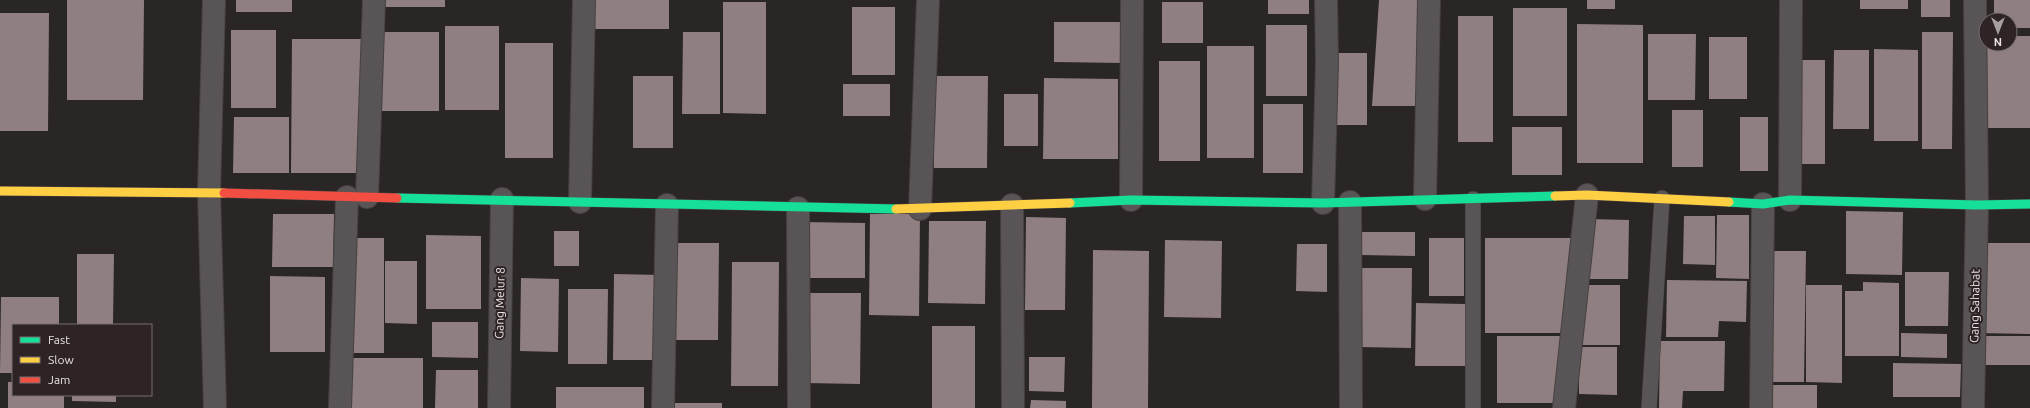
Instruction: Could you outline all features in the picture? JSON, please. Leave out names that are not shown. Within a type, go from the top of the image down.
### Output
[{"type":"street","points":[[214,0],[209,192],[215,408]]},
{"type":"street","points":[[340,408],[374,0]]},
{"type":"street","points":[[580,202],[584,0]]},
{"type":"street","points":[[920,209],[928,0]]},
{"type":"street","points":[[1131,200],[1132,0]]},
{"type":"street","points":[[1323,203],[1327,63],[1326,0]]},
{"type":"street","points":[[1425,199],[1429,0]]},
{"type":"street","points":[[1790,200],[1792,0]]},
{"type":"street","name":"Gang Sahabat","points":[[1973,408],[1977,205],[1975,0]]},
{"type":"street","points":[[0,191],[209,192],[357,197],[502,199],[667,205],[920,209],[1131,200],[1323,203],[1587,195],[1763,204],[1790,200],[1977,205],[2030,204]]},
{"type":"street","points":[[1564,408],[1587,195]]},
{"type":"street","name":"Gang Melur 8","points":[[499,408],[502,199]]},
{"type":"street","points":[[1350,202],[1351,408]]},
{"type":"street","points":[[1761,408],[1763,204]]},
{"type":"street","points":[[663,408],[667,205]]},
{"type":"street","points":[[1012,205],[1013,408]]},
{"type":"street","points":[[798,208],[799,408]]},
{"type":"lane","points":[[1649,408],[1662,198]]},
{"type":"lane","points":[[1473,199],[1473,408]]},
{"type":"building","points":[[67,0],[144,0],[143,100],[67,100]]},
{"type":"building","points":[[236,0],[292,0],[292,12],[236,12]]},
{"type":"building","points":[[383,0],[445,0],[445,7],[383,7]]},
{"type":"building","points":[[591,0],[669,0],[669,29],[591,29]]},
{"type":"building","points":[[1268,0],[1309,0],[1309,14],[1268,14]]},
{"type":"building","points":[[1379,0],[1421,0],[1421,106],[1372,106]]},
{"type":"building","points":[[1587,0],[1615,0],[1615,9],[1587,9]]},
{"type":"building","points":[[1860,0],[1908,0],[1908,9],[1860,9]]},
{"type":"building","points":[[1921,0],[1950,0],[1950,17],[1921,17]]},
{"type":"building","points":[[1994,0],[2030,0],[2030,28],[2018,28],[2018,12],[1994,12]]},
{"type":"building","points":[[723,2],[766,2],[766,114],[723,113]]},
{"type":"building","points":[[1162,2],[1203,2],[1203,43],[1162,43]]},
{"type":"building","points":[[852,7],[895,7],[895,75],[852,75]]},
{"type":"building","points":[[1513,8],[1567,8],[1567,116],[1513,116]]},
{"type":"building","points":[[0,13],[49,13],[48,131],[0,131]]},
{"type":"building","points":[[1458,16],[1493,16],[1493,142],[1458,142]]},
{"type":"building","points":[[1054,22],[1124,22],[1124,63],[1054,62]]},
{"type":"building","points":[[1577,24],[1643,25],[1643,163],[1577,163]]},
{"type":"building","points":[[1266,25],[1307,25],[1307,96],[1266,96]]},
{"type":"building","points":[[445,26],[499,26],[499,110],[445,110]]},
{"type":"building","points":[[231,30],[276,30],[276,108],[231,108]]},
{"type":"building","points":[[377,32],[439,32],[439,111],[377,111]]},
{"type":"building","points":[[683,32],[720,32],[720,114],[682,114]]},
{"type":"building","points":[[1922,32],[1953,32],[1952,149],[1922,149]]},
{"type":"building","points":[[1648,34],[1696,34],[1695,100],[1648,100]]},
{"type":"building","points":[[2018,36],[2030,36],[2030,128],[1984,128],[1986,52],[2018,52]]},
{"type":"building","points":[[1709,37],[1747,37],[1747,99],[1709,99]]},
{"type":"building","points":[[292,39],[365,39],[365,173],[291,173]]},
{"type":"building","points":[[505,43],[553,43],[553,158],[505,158]]},
{"type":"building","points":[[1207,46],[1254,46],[1254,158],[1207,158]]},
{"type":"building","points":[[1874,49],[1918,50],[1918,141],[1874,141]]},
{"type":"building","points":[[1834,50],[1869,50],[1869,129],[1833,129]]},
{"type":"building","points":[[1334,53],[1367,53],[1367,125],[1334,125]]},
{"type":"building","points":[[1800,60],[1825,60],[1825,164],[1800,164]]},
{"type":"building","points":[[1159,61],[1200,61],[1200,161],[1159,161]]},
{"type":"building","points":[[633,76],[673,76],[673,148],[633,148]]},
{"type":"building","points":[[934,76],[988,76],[987,168],[934,168]]},
{"type":"building","points":[[1044,78],[1118,79],[1118,159],[1043,159]]},
{"type":"building","points":[[843,84],[890,84],[890,116],[843,116]]},
{"type":"building","points":[[1004,94],[1038,94],[1038,146],[1004,146]]},
{"type":"building","points":[[1263,104],[1303,104],[1303,173],[1263,173]]},
{"type":"building","points":[[1672,110],[1703,110],[1703,167],[1672,167]]},
{"type":"building","points":[[234,117],[289,117],[289,173],[233,173]]},
{"type":"building","points":[[1740,117],[1768,117],[1768,171],[1740,171]]},
{"type":"building","points":[[1512,127],[1562,127],[1562,175],[1512,175]]},
{"type":"building","points":[[1846,211],[1903,212],[1902,275],[1846,274]]},
{"type":"building","points":[[273,214],[334,214],[333,267],[272,267]]},
{"type":"building","points":[[870,214],[920,214],[919,316],[869,315]]},
{"type":"building","points":[[1717,215],[1749,215],[1749,279],[1716,278]]},
{"type":"building","points":[[1684,216],[1715,216],[1715,265],[1683,264]]},
{"type":"building","points":[[1026,217],[1066,218],[1065,310],[1025,310]]},
{"type":"building","points":[[1588,219],[1629,220],[1628,279],[1588,279]]},
{"type":"building","points":[[929,221],[986,221],[985,304],[928,303]]},
{"type":"building","points":[[803,222],[865,223],[865,278],[803,278]]},
{"type":"building","points":[[554,231],[579,231],[579,266],[554,266]]},
{"type":"building","points":[[1360,232],[1415,232],[1415,256],[1360,255]]},
{"type":"building","points":[[426,235],[481,236],[481,309],[426,309]]},
{"type":"building","points":[[349,238],[384,238],[384,353],[349,353]]},
{"type":"building","points":[[1429,238],[1464,238],[1464,296],[1429,296]]},
{"type":"building","points":[[1485,238],[1571,238],[1571,333],[1485,333]]},
{"type":"building","points":[[1165,240],[1222,241],[1221,318],[1164,317]]},
{"type":"building","points":[[670,243],[719,243],[718,340],[669,340]]},
{"type":"building","points":[[1979,243],[2030,243],[2030,334],[1978,333]]},
{"type":"building","points":[[1297,244],[1327,244],[1327,292],[1296,291]]},
{"type":"building","points":[[1093,250],[1149,251],[1148,408],[1092,408]]},
{"type":"building","points":[[1765,251],[1806,251],[1804,382],[1764,382]]},
{"type":"building","points":[[77,254],[114,254],[113,324],[77,324]]},
{"type":"building","points":[[385,261],[417,261],[417,324],[385,323]]},
{"type":"building","points":[[732,262],[779,262],[778,386],[731,386]]},
{"type":"building","points":[[1360,268],[1412,268],[1411,348],[1359,347]]},
{"type":"building","points":[[1905,272],[1949,272],[1948,326],[1905,326]]},
{"type":"building","points":[[614,274],[661,275],[660,360],[613,360]]},
{"type":"building","points":[[270,276],[325,277],[325,352],[270,352]]},
{"type":"building","points":[[521,278],[559,279],[558,352],[520,351]]},
{"type":"building","points":[[1667,280],[1747,281],[1746,322],[1719,321],[1718,337],[1666,337]]},
{"type":"building","points":[[1863,282],[1899,283],[1899,356],[1845,356],[1845,291],[1863,291]]},
{"type":"building","points":[[1580,285],[1620,285],[1620,345],[1580,345]]},
{"type":"building","points":[[1806,285],[1842,285],[1842,383],[1806,382]]},
{"type":"building","points":[[568,289],[608,289],[607,364],[568,364]]},
{"type":"building","points":[[805,293],[861,293],[860,384],[805,383]]},
{"type":"building","points":[[1,297],[59,297],[59,324],[12,324],[12,373],[0,373]]},
{"type":"building","points":[[1416,303],[1465,304],[1465,366],[1415,366]]},
{"type":"building","points":[[432,322],[478,322],[478,358],[432,357]]},
{"type":"building","points":[[932,326],[975,326],[975,408],[932,408]]},
{"type":"building","points":[[1901,333],[1947,334],[1947,358],[1901,357]]},
{"type":"building","points":[[1497,336],[1562,336],[1562,403],[1497,403]]},
{"type":"building","points":[[1979,336],[2030,336],[2030,365],[1979,365]]},
{"type":"building","points":[[1660,341],[1725,341],[1724,391],[1683,391],[1682,408],[1659,408]]},
{"type":"building","points":[[1579,347],[1617,347],[1617,395],[1579,394]]},
{"type":"building","points":[[1029,357],[1065,357],[1064,392],[1029,391]]},
{"type":"building","points":[[349,358],[423,358],[423,408],[348,408]]},
{"type":"building","points":[[1893,363],[1961,364],[1960,397],[1893,397]]},
{"type":"building","points":[[436,370],[478,370],[478,408],[435,408]]},
{"type":"building","points":[[8,382],[12,382],[12,396],[64,396],[64,408],[8,408]]},
{"type":"building","points":[[1764,385],[1817,385],[1817,408],[1764,408]]},
{"type":"building","points":[[556,387],[644,387],[644,408],[556,408]]},
{"type":"building","points":[[72,396],[116,396],[116,402],[72,401]]},
{"type":"building","points":[[1031,400],[1066,401],[1066,408],[1030,408]]},
{"type":"building","points":[[667,403],[722,403],[722,408],[667,408]]},
{"type":"traffic: fast","points":[[1070,203],[1131,200],[1323,203],[1555,196]]},
{"type":"traffic: fast","points":[[397,198],[896,209]]},
{"type":"traffic: fast","points":[[1729,202],[1763,204],[1790,200],[1977,205],[2030,204]]},
{"type":"traffic: slow","points":[[0,191],[224,193]]},
{"type":"traffic: slow","points":[[1555,196],[1587,195],[1729,202]]},
{"type":"traffic: slow","points":[[896,209],[1070,203]]},
{"type":"traffic: jam","points":[[224,193],[397,198]]}]
